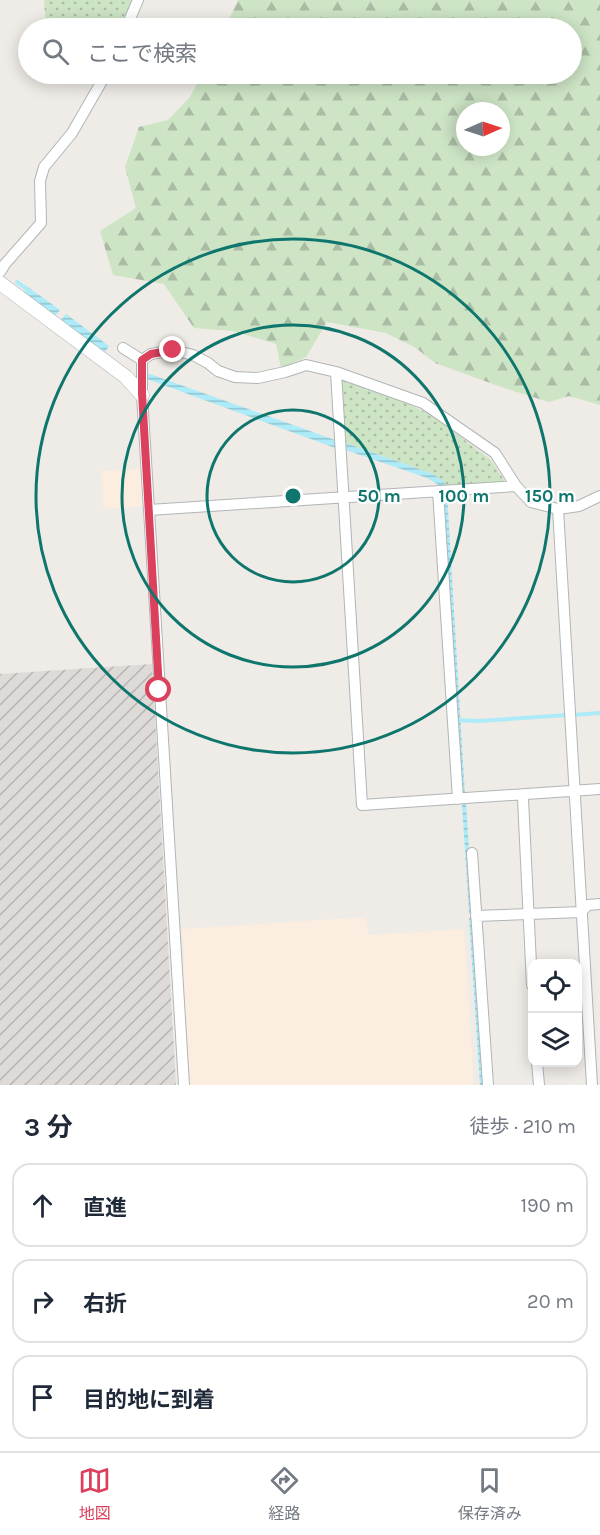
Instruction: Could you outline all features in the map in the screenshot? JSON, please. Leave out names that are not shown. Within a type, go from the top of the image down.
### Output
[{"type":"street","points":[[130,18],[138,0]]},
{"type":"street","points":[[2,269],[41,223],[40,181],[45,167],[72,134],[100,84]]},
{"type":"street","points":[[0,283],[126,377],[142,395]]},
{"type":"street","points":[[123,348],[142,360]]},
{"type":"street","points":[[142,360],[151,354],[173,350],[193,355],[218,371],[235,377],[258,378],[306,365],[336,372],[423,403],[495,453],[516,486],[531,501],[558,509],[579,506],[600,496]]},
{"type":"street","points":[[142,360],[148,510],[184,1085]]},
{"type":"street","points":[[336,372],[362,805],[600,789]]},
{"type":"street","points":[[148,510],[516,486]]},
{"type":"street","points":[[438,491],[458,800]]},
{"type":"street","points":[[558,509],[591,1085]]},
{"type":"street","points":[[523,800],[531,959]]},
{"type":"street","points":[[472,853],[488,1085]]},
{"type":"street","points":[[477,916],[581,912],[588,905],[600,904]]},
{"type":"street","points":[[537,1067],[539,1085]]},
{"type":"shaded area","points":[[141,469],[143,506],[104,509],[101,471]]},
{"type":"shaded area","points":[[152,664],[176,1085],[0,1085],[0,674]]},
{"type":"shaded area","points":[[366,917],[368,935],[464,929],[474,1085],[189,1085],[184,951],[181,929]]},
{"type":"green space","points":[[44,0],[136,0],[128,18],[45,18]]},
{"type":"green space","points":[[238,0],[600,0],[600,405],[569,396],[549,402],[435,363],[416,348],[386,333],[327,322],[306,357],[281,368],[276,344],[233,331],[194,328],[164,284],[113,275],[100,231],[136,208],[125,167],[139,127],[168,120],[190,97],[197,84],[582,84],[582,18],[230,18]]},
{"type":"green space","points":[[341,379],[396,398],[431,415],[491,460],[506,483],[447,487],[433,474],[343,442]]},
{"type":"water","points":[[28,287],[60,310],[55,316],[24,293]]},
{"type":"water","points":[[66,314],[109,346],[105,352],[61,320]]},
{"type":"water","points":[[147,373],[338,441],[338,449],[147,379]]},
{"type":"water","points":[[343,442],[433,474],[447,487],[343,449]]},
{"type":"water","points":[[442,493],[447,493],[465,795],[460,792]]},
{"type":"water","points":[[466,802],[473,914],[469,914],[462,804]]},
{"type":"water","points":[[469,918],[473,918],[484,1085],[480,1085]]},
{"type":"waterway","points":[[17,282],[31,292]]},
{"type":"waterway","points":[[573,715],[600,713]]},
{"type":"waterway","points":[[458,720],[479,721],[567,715]]},
{"type":"route","points":[[159,690],[142,360],[151,354],[173,350]]}]
